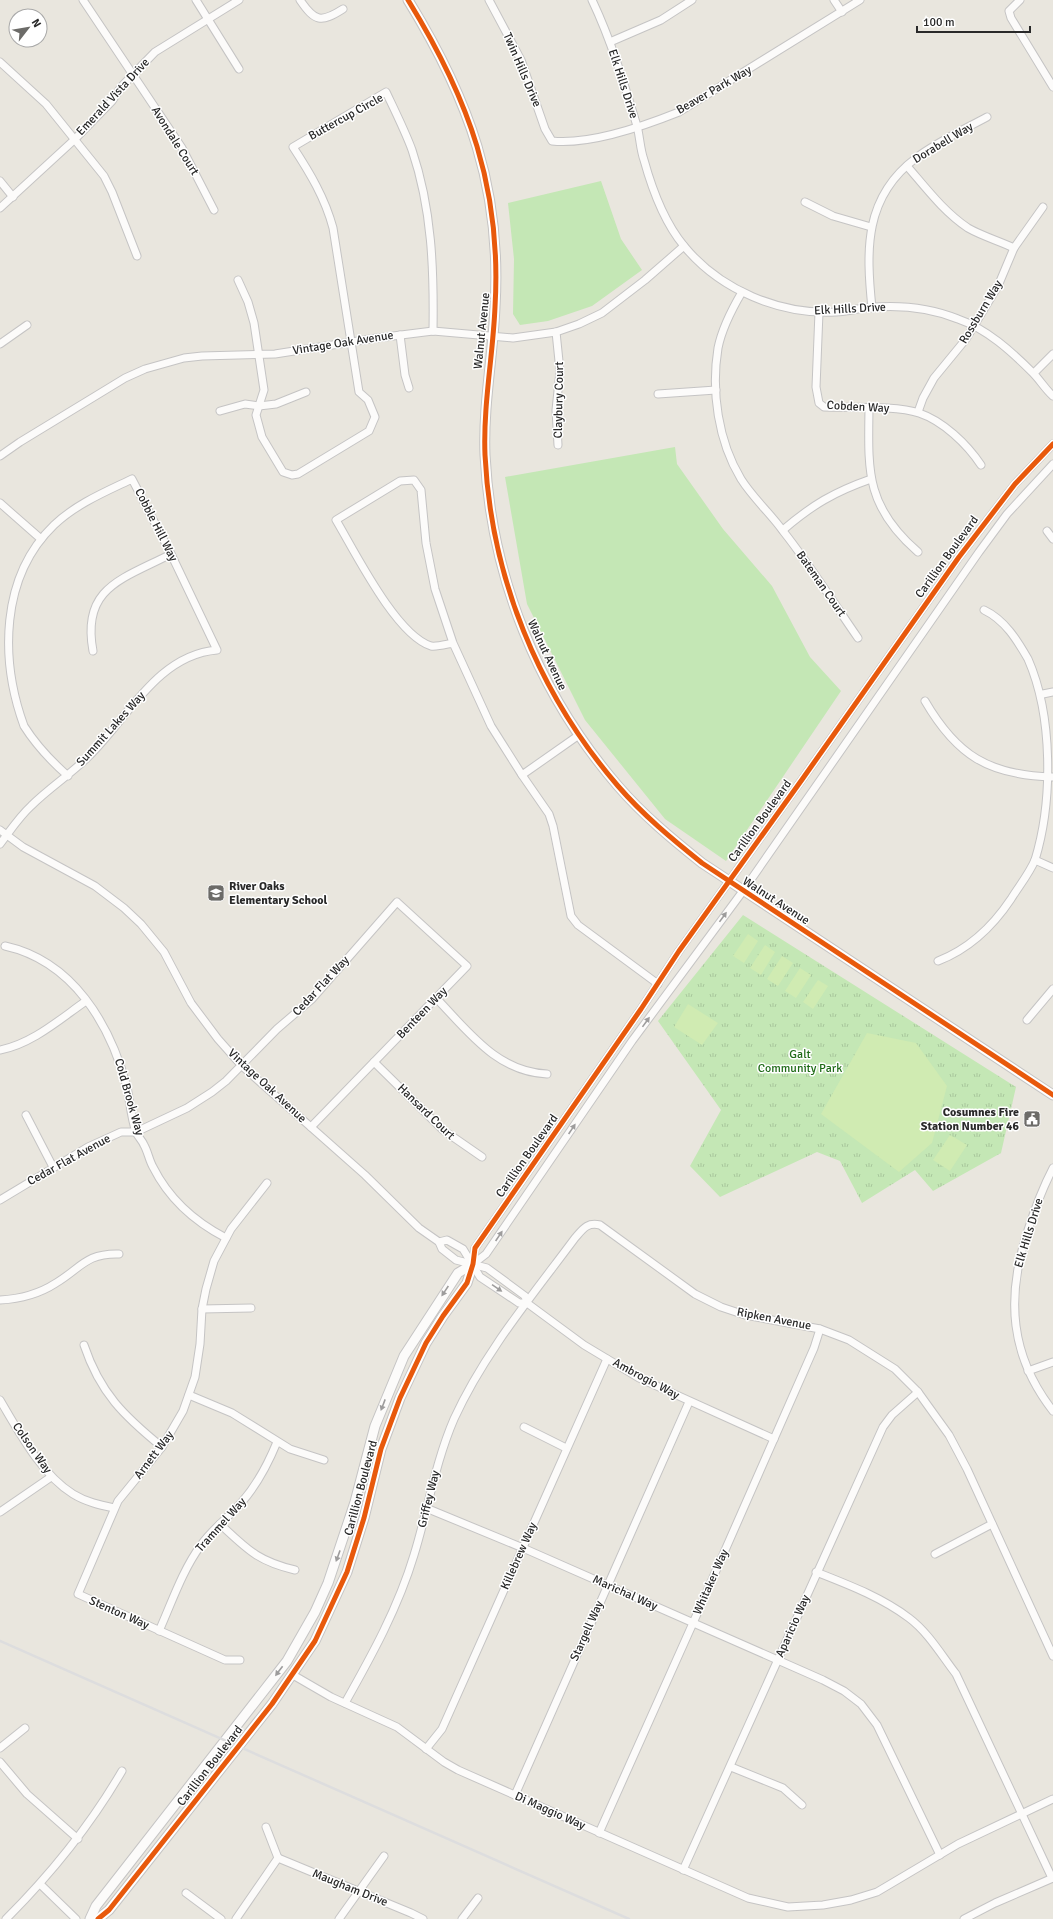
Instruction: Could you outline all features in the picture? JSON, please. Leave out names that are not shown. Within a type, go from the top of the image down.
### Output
[{"type":"street","name":"Avondale Court","points":[[83,0],[182,148],[214,210]]},
{"type":"street","points":[[196,0],[239,69]]},
{"type":"street","name":"Emerald Vista Drive","points":[[0,208],[74,140],[112,101],[132,74],[155,52],[207,18],[239,0]]},
{"type":"street","points":[[300,0],[311,14],[319,19],[331,17],[343,9]]},
{"type":"street","name":"Walnut Avenue","points":[[408,0],[450,74],[467,113],[479,152],[488,190],[494,234],[496,284],[493,336],[487,378],[485,446],[487,482],[495,537],[506,583],[533,653],[549,687],[579,735],[619,787],[645,814],[690,854],[728,881],[1053,1095]]},
{"type":"street","name":"Twin Hills Drive","points":[[489,0],[521,60],[545,129],[552,141]]},
{"type":"street","name":"Elk Hills Drive","points":[[592,0],[610,42],[637,127],[643,159],[652,185],[668,220],[684,246],[709,270],[742,292],[782,307],[800,311],[819,312],[872,308],[914,307],[940,313],[973,325],[996,340],[1034,373],[1053,396]]},
{"type":"street","points":[[610,42],[661,20],[692,0]]},
{"type":"street","points":[[834,0],[842,12]]},
{"type":"street","name":"Beaver Park Way","points":[[552,141],[567,143],[650,124],[693,105],[860,0]]},
{"type":"street","points":[[1020,0],[1009,11],[1011,18],[1053,87]]},
{"type":"street","points":[[0,62],[46,104],[98,168],[108,183],[137,256]]},
{"type":"street","name":"Buttercup Circle","points":[[351,342],[333,228],[329,213],[315,182],[293,147],[386,92],[412,150],[426,203],[434,268],[433,331]]},
{"type":"street","name":"Dorabell Way","points":[[872,308],[868,248],[870,227],[884,196],[893,181],[907,166],[925,152],[987,117]]},
{"type":"street","points":[[907,166],[938,202],[960,222],[1014,248]]},
{"type":"street","points":[[0,181],[13,196]]},
{"type":"street","points":[[805,202],[833,216],[870,227]]},
{"type":"street","name":"Rossburn Way","points":[[918,412],[923,398],[934,378],[966,339],[973,325],[998,286],[1014,248],[1043,206]]},
{"type":"street","name":"Vintage Oak Avenue","points":[[0,456],[111,386],[145,369],[169,362],[202,356],[275,354],[433,331],[513,338],[556,332],[579,324],[602,313],[635,289],[684,246]]},
{"type":"street","points":[[238,280],[248,302],[254,323],[264,390],[256,415],[262,437],[283,472],[292,475],[298,474],[369,431],[375,417],[368,400],[359,392],[351,342]]},
{"type":"street","name":"Bateman Court","points":[[742,292],[726,321],[718,347],[716,390],[720,425],[731,458],[741,478],[755,498],[783,530],[858,638]]},
{"type":"street","name":"Cobden Way","points":[[819,312],[816,387],[818,403],[824,407],[894,409],[918,412]]},
{"type":"street","points":[[0,344],[27,325]]},
{"type":"street","name":"Claybury Court","points":[[556,332],[560,371],[557,394],[558,445]]},
{"type":"street","points":[[400,335],[405,375],[409,388]]},
{"type":"street","points":[[1034,373],[1053,354]]},
{"type":"street","points":[[658,394],[716,390]]},
{"type":"street","points":[[220,411],[245,404],[259,406],[276,404],[306,392]]},
{"type":"street","points":[[869,408],[868,452],[871,479],[878,500],[896,531],[918,552]]},
{"type":"street","points":[[918,412],[930,418],[961,441],[981,465]]},
{"type":"street","name":"Carillion Boulevard","points":[[98,1919],[109,1910],[240,1746],[293,1675],[326,1619],[347,1572],[364,1518],[381,1449],[400,1398],[426,1343],[442,1316],[467,1282],[475,1248],[728,881],[806,775],[963,550],[1015,484],[1053,444]]},
{"type":"street","name":"Carillion Boulevard","points":[[90,1919],[96,1906],[227,1740],[293,1651],[315,1612],[335,1564],[355,1502],[375,1426],[392,1382],[404,1356],[446,1290],[458,1273],[486,1254],[632,1041],[743,890],[979,552],[1007,514],[1053,464]]},
{"type":"street","name":"Cobble Hill Way","points":[[68,776],[42,751],[24,726],[11,697],[4,667],[3,630],[10,596],[22,567],[41,539],[59,521],[80,506],[132,479],[171,554],[217,650]]},
{"type":"street","points":[[783,530],[818,502],[836,492],[871,479]]},
{"type":"street","points":[[453,643],[432,646],[416,638],[389,608],[336,520],[400,481],[414,480],[421,490],[426,544],[435,588],[453,643],[491,726],[549,814],[553,826],[571,916],[578,925],[658,984]]},
{"type":"street","points":[[0,503],[41,539]]},
{"type":"street","points":[[1047,531],[1053,539]]},
{"type":"street","points":[[93,651],[90,621],[96,603],[101,596],[117,582],[171,554]]},
{"type":"street","points":[[938,961],[958,952],[990,926],[1004,910],[1035,860],[1046,823],[1052,777],[1051,734],[1043,694],[1030,664],[1014,636],[1000,619],[984,610]]},
{"type":"street","name":"Summit Lakes Way","points":[[0,844],[32,805],[68,776],[103,741],[140,695],[153,683],[183,661],[202,652],[217,650]]},
{"type":"street","points":[[1043,694],[1053,692]]},
{"type":"street","points":[[925,701],[949,737],[963,750],[979,760],[998,769],[1016,773],[1052,777]]},
{"type":"street","points":[[522,775],[579,735]]},
{"type":"street","name":"Vintage Oak Avenue","points":[[0,830],[41,857],[95,886],[124,908],[140,924],[165,954],[200,1017],[242,1066],[365,1175],[419,1228],[439,1242],[442,1249],[456,1260],[472,1264]]},
{"type":"street","points":[[1035,860],[1053,868]]},
{"type":"street","name":"Cedar Flat Way","points":[[242,1066],[277,1029],[312,999],[397,902]]},
{"type":"street","name":"Benteen Way","points":[[311,1127],[467,966],[397,902]]},
{"type":"street","name":"Cold Brook Way","points":[[5,946],[30,953],[51,964],[70,980],[86,1001],[103,1027],[117,1055],[136,1132],[144,1145],[153,1168],[169,1193],[194,1218],[226,1238]]},
{"type":"street","points":[[1027,1020],[1053,989]]},
{"type":"street","points":[[436,998],[485,1048],[497,1058],[523,1071],[547,1074]]},
{"type":"street","points":[[0,1050],[33,1037],[86,1001]]},
{"type":"street","name":"Hansard Court","points":[[374,1062],[443,1130],[466,1148],[482,1157]]},
{"type":"street","name":"Cedar Flat Avenue","points":[[0,1200],[88,1147],[121,1132],[136,1132],[200,1101],[226,1081],[242,1066]]},
{"type":"street","points":[[26,1115],[53,1167]]},
{"type":"street","name":"Elk Hills Drive","points":[[1053,1168],[1030,1224],[1020,1256],[1015,1280],[1014,1299],[1017,1334],[1028,1372],[1053,1411]]},
{"type":"street","name":"Arnett Way","points":[[78,1594],[114,1508],[126,1489],[162,1447],[178,1421],[189,1395],[198,1358],[202,1309],[210,1272],[226,1238],[243,1212],[267,1183]]},
{"type":"street","name":"Ripken Avenue","points":[[527,1303],[575,1238],[585,1226],[592,1223],[600,1225],[695,1294],[721,1307],[745,1315],[820,1329],[849,1340],[875,1355],[895,1369],[918,1392],[949,1435],[1053,1656]]},
{"type":"street","name":"Vintage Oak Avenue","points":[[439,1242],[447,1240],[463,1249],[472,1264]]},
{"type":"street","points":[[0,1300],[20,1298],[34,1294],[57,1283],[84,1262],[104,1254],[119,1254]]},
{"type":"street","name":"Ambrogio Way","points":[[472,1264],[480,1277],[519,1303],[527,1303],[607,1359],[639,1378],[689,1402],[774,1439]]},
{"type":"street","name":"Ambrogio Way","points":[[472,1264],[487,1268],[525,1296],[527,1303]]},
{"type":"street","name":"Griffey Way","points":[[345,1703],[380,1641],[395,1608],[414,1556],[440,1457],[468,1392],[500,1338],[527,1303]]},
{"type":"street","points":[[202,1309],[251,1308]]},
{"type":"street","name":"Whitaker Way","points":[[599,1833],[774,1439],[820,1329]]},
{"type":"street","points":[[84,1345],[95,1375],[111,1399],[131,1421],[162,1447]]},
{"type":"street","name":"Killebrew Way","points":[[426,1750],[442,1729],[607,1359]]},
{"type":"street","points":[[1028,1372],[1053,1362]]},
{"type":"street","name":"Aparicio Way","points":[[683,1870],[731,1767],[816,1572],[883,1427],[892,1415],[918,1392]]},
{"type":"street","points":[[189,1395],[232,1413],[290,1449],[324,1460]]},
{"type":"street","name":"Colson Way","points":[[0,1400],[40,1463],[51,1477],[65,1489],[80,1498],[114,1508]]},
{"type":"street","name":"Stargell Way","points":[[515,1795],[689,1402]]},
{"type":"street","points":[[524,1427],[566,1448]]},
{"type":"street","name":"Trammel Way","points":[[159,1631],[188,1565],[201,1545],[241,1504],[254,1488],[269,1461],[277,1442]]},
{"type":"street","points":[[0,1512],[17,1502],[51,1477]]},
{"type":"street","name":"Marichal Way","points":[[426,1508],[523,1548],[823,1680],[844,1691],[861,1704],[877,1725],[940,1855]]},
{"type":"street","points":[[220,1524],[261,1559],[273,1565],[295,1570]]},
{"type":"street","points":[[935,1554],[992,1524]]},
{"type":"street","points":[[816,1572],[867,1592],[910,1619],[935,1646],[956,1674],[1052,1878],[964,1919]]},
{"type":"street","name":"Stenton Way","points":[[78,1594],[225,1660],[240,1660]]},
{"type":"street","name":"Di Maggio Way","points":[[293,1675],[345,1703],[397,1727],[426,1750],[458,1770],[683,1870],[748,1898],[769,1904],[794,1907],[824,1905],[851,1900],[878,1892],[958,1844],[1053,1799]]},
{"type":"street","points":[[0,1748],[25,1728]]},
{"type":"street","points":[[0,1762],[27,1794],[78,1839]]},
{"type":"street","points":[[731,1767],[782,1788],[802,1804]]},
{"type":"street","points":[[6,1919],[40,1884],[78,1839],[122,1771]]},
{"type":"street","points":[[236,1919],[278,1858],[266,1828]]},
{"type":"street","points":[[339,1919],[384,1856]]},
{"type":"street","name":"Maugham Drive","points":[[278,1858],[423,1919]]},
{"type":"street","points":[[40,1884],[76,1919]]},
{"type":"street","points":[[186,1893],[221,1919]]},
{"type":"street","points":[[462,1919],[478,1898]]},
{"type":"green space","points":[[601,181],[621,239],[642,270],[592,306],[548,321],[520,325],[513,314],[514,259],[508,203]]},
{"type":"green space","points":[[675,447],[677,464],[723,529],[772,586],[810,657],[841,691],[726,861],[665,819],[585,720],[527,604],[505,477]]},
{"type":"green space","name":"Galt Community Park","points":[[743,915],[1016,1087],[1001,1153],[933,1191],[915,1170],[862,1203],[840,1161],[817,1152],[720,1197],[690,1166],[721,1110],[658,1021]]},
{"type":"green space","points":[[748,934],[758,941],[744,963],[733,956]]},
{"type":"green space","points":[[765,945],[775,952],[761,975],[750,968]]},
{"type":"green space","points":[[782,956],[793,963],[778,986],[767,979]]},
{"type":"green space","points":[[800,968],[811,975],[796,998],[785,991]]},
{"type":"green space","points":[[818,980],[828,986],[813,1009],[803,1002]]},
{"type":"green space","points":[[688,1004],[718,1023],[702,1045],[674,1027]]},
{"type":"green space","points":[[867,1033],[916,1043],[947,1086],[932,1143],[899,1172],[821,1114]]},
{"type":"green space","points":[[950,1135],[967,1145],[950,1171],[933,1160]]},
{"type":"railway","points":[[0,1641],[629,1919]]},
{"type":"cycle path","points":[[408,0],[430,37],[464,110],[477,146],[487,184],[493,223],[496,264],[494,325],[485,418],[485,455],[489,500],[497,545],[509,589],[524,631],[542,673],[564,712],[590,750],[618,786],[637,807],[702,863],[1053,1095]]},
{"type":"cycle path","points":[[98,1919],[109,1910],[272,1704],[315,1641],[347,1572],[364,1518],[381,1449],[400,1398],[426,1343],[467,1283],[473,1264],[475,1248],[641,1009],[679,951],[959,557],[1015,484],[1053,444]]},
{"type":"place","name":"River Oaks Elementary School","points":[[216,893]]},
{"type":"place","name":"Cosumnes Fire Station Number 46","points":[[1032,1119]]}]
